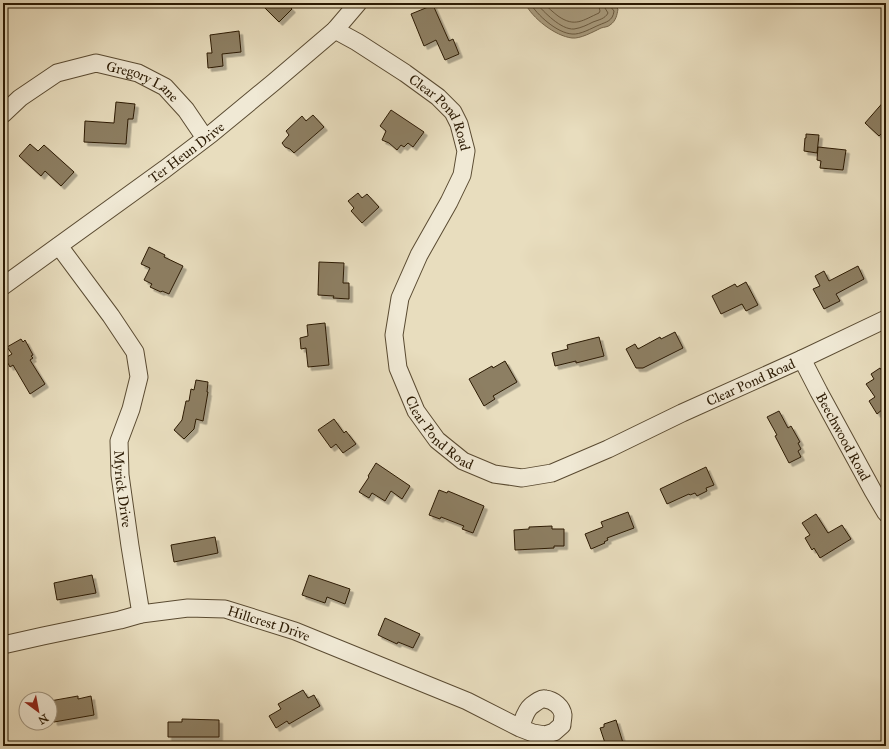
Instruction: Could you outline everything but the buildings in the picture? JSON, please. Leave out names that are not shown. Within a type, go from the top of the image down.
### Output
[{"type":"street","name":"Ter Heun Drive","points":[[3,286],[206,138],[335,30],[358,3]]},
{"type":"street","name":"Clear Pond Road","points":[[335,30],[357,42],[405,73],[438,97],[453,112],[459,124],[466,151],[462,175],[449,202],[419,255],[400,298],[394,335],[398,368],[416,411],[437,440],[463,461],[494,474],[522,478],[552,473],[886,319]]},
{"type":"street","name":"Gregory Lane","points":[[3,114],[20,98],[57,73],[96,63],[138,73],[165,87],[186,110],[206,138]]},
{"type":"street","name":"Myrick Drive","points":[[59,246],[111,316],[135,352],[139,377],[131,409],[120,442],[120,475],[141,614]]},
{"type":"street","name":"Beechwood Road","points":[[802,359],[886,514]]},
{"type":"street","name":"Hillcrest Drive","points":[[3,645],[120,620],[141,614],[188,608],[225,608],[302,634],[467,701],[520,728]]},
{"type":"water","points":[[525,3],[612,3],[618,9],[615,20],[609,26],[583,36],[572,38],[558,34],[538,20],[528,9]]}]
